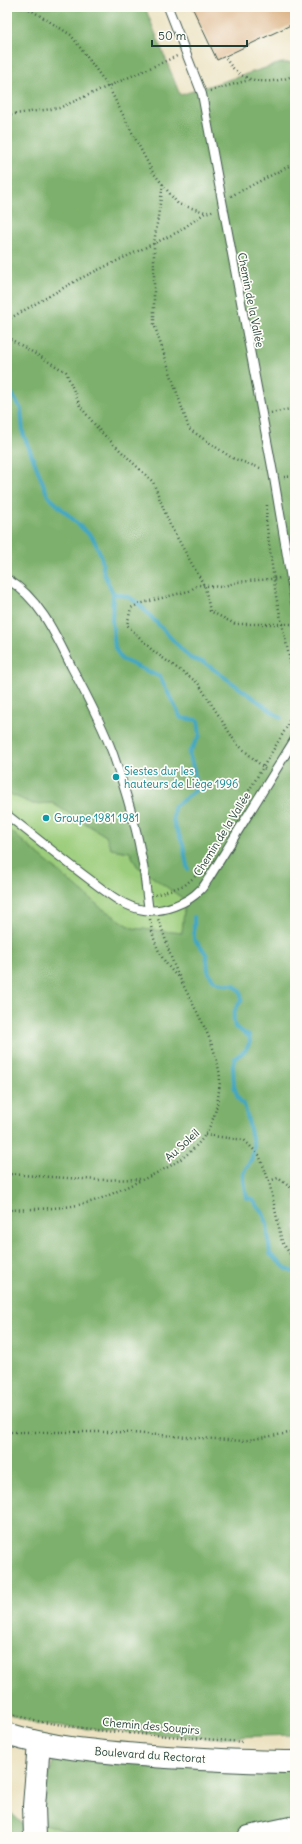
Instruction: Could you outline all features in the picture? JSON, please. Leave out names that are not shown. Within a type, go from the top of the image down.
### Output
[{"type":"main road","name":"Boulevard du Rectorat","points":[[7,1734],[39,1743],[130,1754],[241,1762],[295,1762]]},
{"type":"main road","points":[[35,1837],[34,1800],[39,1743]]},
{"type":"main road","points":[[249,1837],[295,1827]]},
{"type":"lane","name":"Chemin de la Vallée","points":[[168,7],[202,94],[222,208],[273,473],[295,603]]},
{"type":"lane","points":[[7,579],[15,584],[31,599],[45,617],[87,696],[112,752],[141,854],[149,911]]},
{"type":"lane","name":"Chemin de la Vallée","points":[[7,815],[111,895],[131,906],[149,911],[168,908],[186,900],[200,891],[271,775],[295,739]]},
{"type":"lane","points":[[244,1837],[295,1819]]},
{"type":"path","points":[[26,7],[71,35],[108,86],[152,171],[178,204],[205,213]]},
{"type":"path","points":[[7,115],[59,108],[185,52]]},
{"type":"path","points":[[226,58],[236,73],[250,80],[272,82],[295,76]]},
{"type":"path","points":[[202,94],[250,80]]},
{"type":"path","points":[[7,320],[78,280],[178,232],[205,213],[222,208],[232,196],[295,163]]},
{"type":"path","points":[[163,184],[154,243],[154,324],[189,429],[232,458],[273,473]]},
{"type":"path","points":[[7,338],[66,372],[80,406],[99,430],[153,482],[170,524],[205,587],[210,611],[235,624],[295,624]]},
{"type":"path","points":[[262,414],[295,408]]},
{"type":"path","points":[[275,484],[271,492],[266,512],[273,578],[281,624],[295,684]]},
{"type":"path","points":[[271,775],[236,743],[198,683],[153,651],[127,625],[131,608],[139,604],[189,591],[198,586],[221,587],[238,582],[273,578],[290,578]]},
{"type":"path","points":[[244,800],[288,725],[295,701]]},
{"type":"path","points":[[147,897],[185,885],[201,869]]},
{"type":"path","points":[[149,911],[151,930],[157,951],[166,965],[180,979]]},
{"type":"path","name":"Au Soleil","points":[[7,1210],[83,1204],[108,1196],[174,1165],[205,1135],[210,1128],[216,1110],[220,1073],[209,1038],[180,979],[158,920],[149,911]]},
{"type":"path","points":[[205,1135],[244,1140],[259,1155],[269,1181],[282,1242],[295,1261]]},
{"type":"path","points":[[7,1174],[98,1180],[144,1179]]},
{"type":"path","points":[[269,1181],[278,1178],[295,1191]]},
{"type":"path","points":[[7,1432],[118,1432],[242,1441],[295,1432]]},
{"type":"path","name":"Chemin des Soupirs","points":[[7,1713],[42,1722],[104,1731],[248,1743]]},
{"type":"green space","points":[[7,7],[145,7],[180,95],[281,63],[295,63],[295,1735],[204,1738],[38,1725],[7,1713],[7,828],[100,907],[132,928],[182,933],[185,900],[137,866],[130,852],[111,849],[106,836],[52,803],[33,804],[8,793]]},
{"type":"green space","points":[[7,782],[8,793],[33,804],[52,803],[106,836],[111,849],[130,852],[137,866],[185,900],[182,933],[132,928],[100,907],[7,828]]},
{"type":"green space","points":[[55,1754],[295,1766],[295,1837],[84,1837],[42,1823],[45,1788]]},
{"type":"green space","points":[[7,1809],[24,1825],[25,1837],[7,1837]]},
{"type":"green space","points":[[42,1823],[84,1837],[44,1837]]},
{"type":"building","points":[[192,7],[295,7],[295,23],[217,60]]},
{"type":"waterway","points":[[7,386],[21,409],[23,433],[48,496],[93,538],[101,555],[104,574],[113,593],[112,620],[115,648],[121,659],[160,677],[181,718],[198,720],[200,735],[189,753],[194,770],[196,790],[174,807],[173,814],[174,823],[183,845],[188,869]]},
{"type":"waterway","points":[[113,593],[129,597],[139,604],[190,658],[205,663],[281,718]]},
{"type":"waterway","points":[[194,917],[194,939],[206,954],[208,970],[212,978],[218,982],[234,985],[240,991],[242,1000],[234,1012],[234,1023],[235,1027],[249,1036],[250,1042],[245,1051],[235,1058],[233,1065],[234,1086],[238,1098],[245,1107],[254,1147],[252,1158],[243,1174],[247,1198],[252,1199],[263,1213],[267,1223],[270,1254],[287,1269],[295,1273]]},
{"type":"place","name":"Siestes dur les hauteurs de Liège 1996","points":[[116,777]]},
{"type":"place","name":"Groupe 1981 1981","points":[[46,818]]}]
